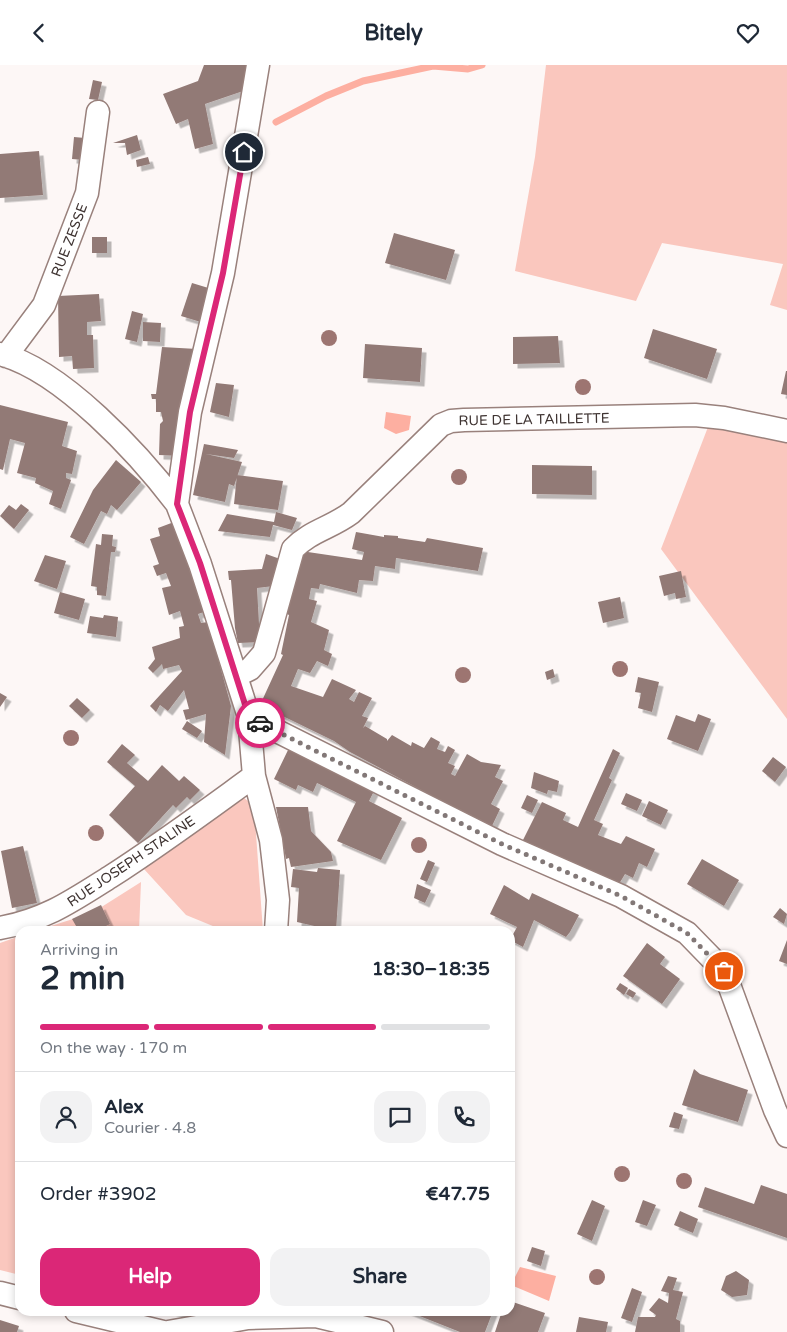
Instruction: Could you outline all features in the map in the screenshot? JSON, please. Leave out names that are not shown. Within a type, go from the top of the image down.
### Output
[{"type":"street","points":[[177,504],[190,412],[223,273],[258,65]]},
{"type":"street","name":"RUE ZESSE","points":[[3,355],[44,305],[87,193],[98,112]]},
{"type":"street","points":[[3,355],[41,372],[101,420],[152,472],[177,504],[200,563],[249,717],[254,775],[271,840],[278,899],[276,926]]},
{"type":"street","name":"RUE DE LA TAILLETTE","points":[[236,676],[250,669],[264,653],[293,549],[304,538],[337,524],[351,513],[441,425],[458,421],[695,415],[724,417],[787,431]]},
{"type":"street","points":[[249,717],[502,844],[621,896],[687,933],[724,971],[775,1110],[787,1136]]},
{"type":"street","name":"RUE JOSEPH STALINE","points":[[0,928],[26,923],[56,911],[158,846],[254,775]]},
{"type":"street","points":[[0,1293],[15,1297]]},
{"type":"street","points":[[97,1316],[163,1332]]},
{"type":"street","points":[[179,1331],[218,1317],[316,1316],[382,1332]]},
{"type":"shaded area","points":[[546,65],[787,65],[787,310],[770,305],[783,264],[662,243],[636,301],[515,271],[535,157]]},
{"type":"shaded area","points":[[386,412],[411,416],[409,430],[396,434],[384,428]]},
{"type":"shaded area","points":[[708,427],[787,441],[787,719],[661,549]]},
{"type":"shaded area","points":[[243,797],[254,806],[263,926],[213,926],[186,915],[143,868]]},
{"type":"shaded area","points":[[141,882],[139,926],[51,926],[92,913]]},
{"type":"shaded area","points":[[15,938],[15,1274],[0,1270],[0,943]]},
{"type":"shaded area","points":[[520,1267],[556,1276],[549,1301],[515,1287],[515,1277]]},
{"type":"building","points":[[204,65],[252,65],[249,89],[205,104],[213,144],[195,149],[188,119],[176,124],[163,94],[198,81]]},
{"type":"building","points":[[93,80],[102,82],[98,100],[89,99]]},
{"type":"building","points":[[137,135],[141,150],[127,155],[125,143],[113,143]]},
{"type":"building","points":[[74,137],[85,138],[84,160],[72,159]]},
{"type":"building","points":[[39,151],[43,195],[0,198],[0,154]]},
{"type":"building","points":[[148,157],[150,164],[137,167],[136,160]]},
{"type":"building","points":[[394,233],[455,250],[446,280],[385,263]]},
{"type":"building","points":[[92,237],[107,237],[107,253],[92,253]]},
{"type":"building","points":[[192,283],[215,290],[204,323],[181,316]]},
{"type":"building","points":[[99,294],[101,321],[87,322],[87,335],[93,335],[94,368],[73,369],[72,356],[59,357],[58,296]]},
{"type":"building","points":[[132,311],[143,314],[137,342],[125,339]]},
{"type":"building","points":[[143,322],[161,323],[160,342],[143,341]]},
{"type":"building","points":[[653,329],[717,349],[707,379],[644,358]]},
{"type":"building","points":[[558,336],[560,363],[513,364],[513,337]]},
{"type":"building","points":[[365,344],[422,348],[420,382],[363,378]]},
{"type":"building","points":[[162,347],[197,349],[183,456],[159,455],[160,424],[163,421],[161,412],[156,412],[156,399],[152,399],[151,394],[156,394]]},
{"type":"building","points":[[787,371],[787,395],[781,394]]},
{"type":"building","points":[[216,383],[234,385],[229,417],[210,412]]},
{"type":"building","points":[[0,405],[68,422],[62,446],[77,451],[72,474],[66,473],[66,478],[71,480],[61,509],[49,504],[53,491],[35,483],[36,478],[17,473],[25,443],[10,439],[3,470],[0,469]]},
{"type":"building","points":[[204,444],[238,450],[234,458],[206,454],[242,462],[234,486],[229,484],[225,502],[193,495]]},
{"type":"building","points":[[116,460],[141,482],[117,510],[111,505],[107,514],[101,511],[84,544],[70,537],[93,490]]},
{"type":"building","points":[[532,465],[592,466],[592,495],[532,494]]},
{"type":"building","points":[[237,475],[283,481],[278,510],[234,504]]},
{"type":"building","points":[[21,504],[29,510],[14,529],[0,516],[9,505],[16,510]]},
{"type":"building","points":[[276,512],[297,518],[292,530],[273,525],[270,537],[218,531],[227,514],[274,522]]},
{"type":"building","points":[[174,522],[184,544],[204,612],[198,614],[201,623],[208,622],[231,706],[225,755],[204,742],[206,714],[186,720],[183,710],[189,709],[184,690],[168,711],[160,705],[156,712],[150,706],[182,671],[179,665],[163,669],[162,664],[153,673],[148,668],[155,659],[152,647],[180,638],[179,627],[184,626],[180,611],[169,615],[162,588],[171,586],[166,573],[157,576],[153,566],[159,564],[150,539],[160,536],[158,528]]},
{"type":"building","points":[[356,532],[384,537],[384,535],[398,536],[398,538],[425,542],[427,538],[483,548],[478,571],[396,558],[395,569],[375,566],[373,581],[359,580],[357,593],[320,584],[319,589],[311,588],[309,599],[317,601],[311,622],[329,630],[324,650],[332,654],[328,666],[317,661],[310,673],[298,669],[291,686],[323,697],[332,679],[356,690],[349,699],[354,702],[359,692],[372,698],[362,716],[368,718],[363,728],[365,726],[387,739],[387,741],[392,735],[411,746],[412,742],[424,748],[431,737],[440,742],[437,749],[445,752],[448,746],[455,750],[448,763],[455,766],[451,774],[455,776],[467,754],[481,762],[501,765],[495,777],[503,781],[491,804],[500,809],[492,826],[423,795],[425,792],[350,752],[334,741],[260,705],[283,655],[281,654],[289,615],[287,614],[289,595],[301,551],[362,560],[364,552],[352,549]]},
{"type":"building","points":[[102,534],[113,535],[112,546],[116,547],[115,552],[111,552],[106,596],[97,595],[97,587],[91,586],[96,544],[101,545]]},
{"type":"building","points":[[266,554],[283,560],[274,586],[257,588],[260,642],[238,643],[231,580],[229,580],[228,571],[262,569]]},
{"type":"building","points":[[45,555],[66,561],[57,589],[34,581]]},
{"type":"building","points":[[681,571],[686,597],[676,599],[675,593],[664,596],[659,576]]},
{"type":"building","points":[[60,592],[85,599],[79,620],[54,613]]},
{"type":"building","points":[[620,597],[624,618],[603,623],[598,602]]},
{"type":"building","points":[[104,615],[118,617],[116,637],[87,633],[90,616],[103,618]]},
{"type":"building","points":[[553,669],[555,677],[547,680],[545,672]]},
{"type":"building","points":[[638,677],[659,682],[652,712],[638,708],[641,693],[635,692]]},
{"type":"building","points":[[0,693],[7,697],[0,707]]},
{"type":"building","points":[[77,698],[90,710],[82,718],[69,706]]},
{"type":"building","points":[[698,714],[711,719],[698,751],[667,739],[676,715],[695,722]]},
{"type":"building","points":[[187,721],[202,731],[197,738],[182,729]]},
{"type":"building","points":[[122,744],[135,755],[127,763],[148,781],[162,765],[179,781],[184,776],[200,790],[190,800],[187,797],[176,808],[173,805],[138,843],[109,815],[135,786],[107,762]]},
{"type":"building","points":[[289,748],[374,791],[369,801],[402,818],[381,860],[337,841],[356,802],[317,783],[313,792],[298,785],[296,790],[274,779]]},
{"type":"building","points":[[613,749],[620,753],[609,778],[612,780],[594,820],[603,824],[598,835],[621,844],[626,836],[655,849],[647,867],[639,863],[633,878],[625,874],[619,884],[522,842],[542,802],[566,813],[563,820],[578,827]]},
{"type":"building","points":[[773,757],[786,767],[775,782],[762,771]]},
{"type":"building","points":[[534,772],[559,781],[557,792],[548,790],[547,794],[531,788]]},
{"type":"building","points":[[626,793],[642,800],[637,811],[621,804]]},
{"type":"building","points":[[527,795],[538,800],[532,813],[521,808]]},
{"type":"building","points":[[649,801],[668,810],[661,825],[642,816]]},
{"type":"building","points":[[276,807],[308,807],[311,831],[331,852],[333,861],[291,867],[289,858],[286,859]]},
{"type":"building","points":[[23,846],[37,903],[12,908],[1,851]]},
{"type":"building","points":[[702,859],[739,880],[724,906],[687,884]]},
{"type":"building","points":[[428,860],[435,863],[427,882],[420,879]]},
{"type":"building","points":[[318,868],[340,870],[336,926],[314,926],[297,922],[299,888],[291,887],[293,869],[317,872]]},
{"type":"building","points":[[417,884],[431,890],[425,903],[414,898]]},
{"type":"building","points":[[504,885],[529,900],[532,893],[579,915],[566,937],[534,920],[523,947],[515,943],[515,931],[517,927],[490,914]]},
{"type":"building","points":[[101,905],[110,924],[106,926],[76,926],[72,919]]},
{"type":"building","points":[[780,908],[787,914],[784,924],[773,917]]},
{"type":"building","points":[[787,940],[787,964],[779,961]]},
{"type":"building","points":[[647,943],[665,957],[660,964],[680,979],[662,1004],[623,976]]},
{"type":"building","points":[[620,983],[628,988],[624,995],[616,989]]},
{"type":"building","points":[[629,989],[636,993],[633,998],[626,994]]},
{"type":"building","points":[[694,1069],[700,1074],[748,1090],[738,1122],[682,1105]]},
{"type":"building","points":[[674,1112],[683,1115],[679,1129],[669,1127]]},
{"type":"building","points":[[761,1185],[787,1194],[787,1238],[698,1207],[705,1187],[754,1204]]},
{"type":"building","points":[[592,1200],[605,1206],[592,1241],[577,1234]]},
{"type":"building","points":[[643,1200],[656,1205],[647,1226],[635,1222]]},
{"type":"building","points":[[680,1211],[698,1219],[693,1233],[674,1225]]},
{"type":"building","points":[[532,1247],[545,1251],[541,1266],[527,1261]]},
{"type":"building","points":[[736,1271],[749,1280],[747,1295],[732,1297],[721,1290],[726,1276]]},
{"type":"building","points":[[668,1276],[677,1278],[673,1290],[683,1292],[676,1319],[680,1321],[680,1332],[635,1332],[638,1317],[655,1317],[656,1315],[649,1310],[659,1298],[668,1303],[669,1293],[661,1291]]},
{"type":"building","points":[[632,1288],[642,1292],[632,1322],[621,1318]]},
{"type":"building","points":[[515,1303],[545,1313],[538,1332],[495,1332],[500,1316],[515,1316]]},
{"type":"building","points":[[420,1316],[491,1316],[485,1332],[460,1332]]},
{"type":"building","points":[[579,1317],[608,1322],[606,1332],[576,1332]]},
{"type":"building","points":[[0,1320],[19,1326],[17,1332],[0,1332]]},
{"type":"waterway","points":[[276,122],[326,96],[363,81],[433,66],[468,69],[482,65]]},
{"type":"way so far","points":[[260,723],[502,844],[621,896],[687,933],[724,971]]},
{"type":"route","points":[[244,152],[223,273],[190,412],[177,504],[200,563],[249,717],[260,723]]}]
